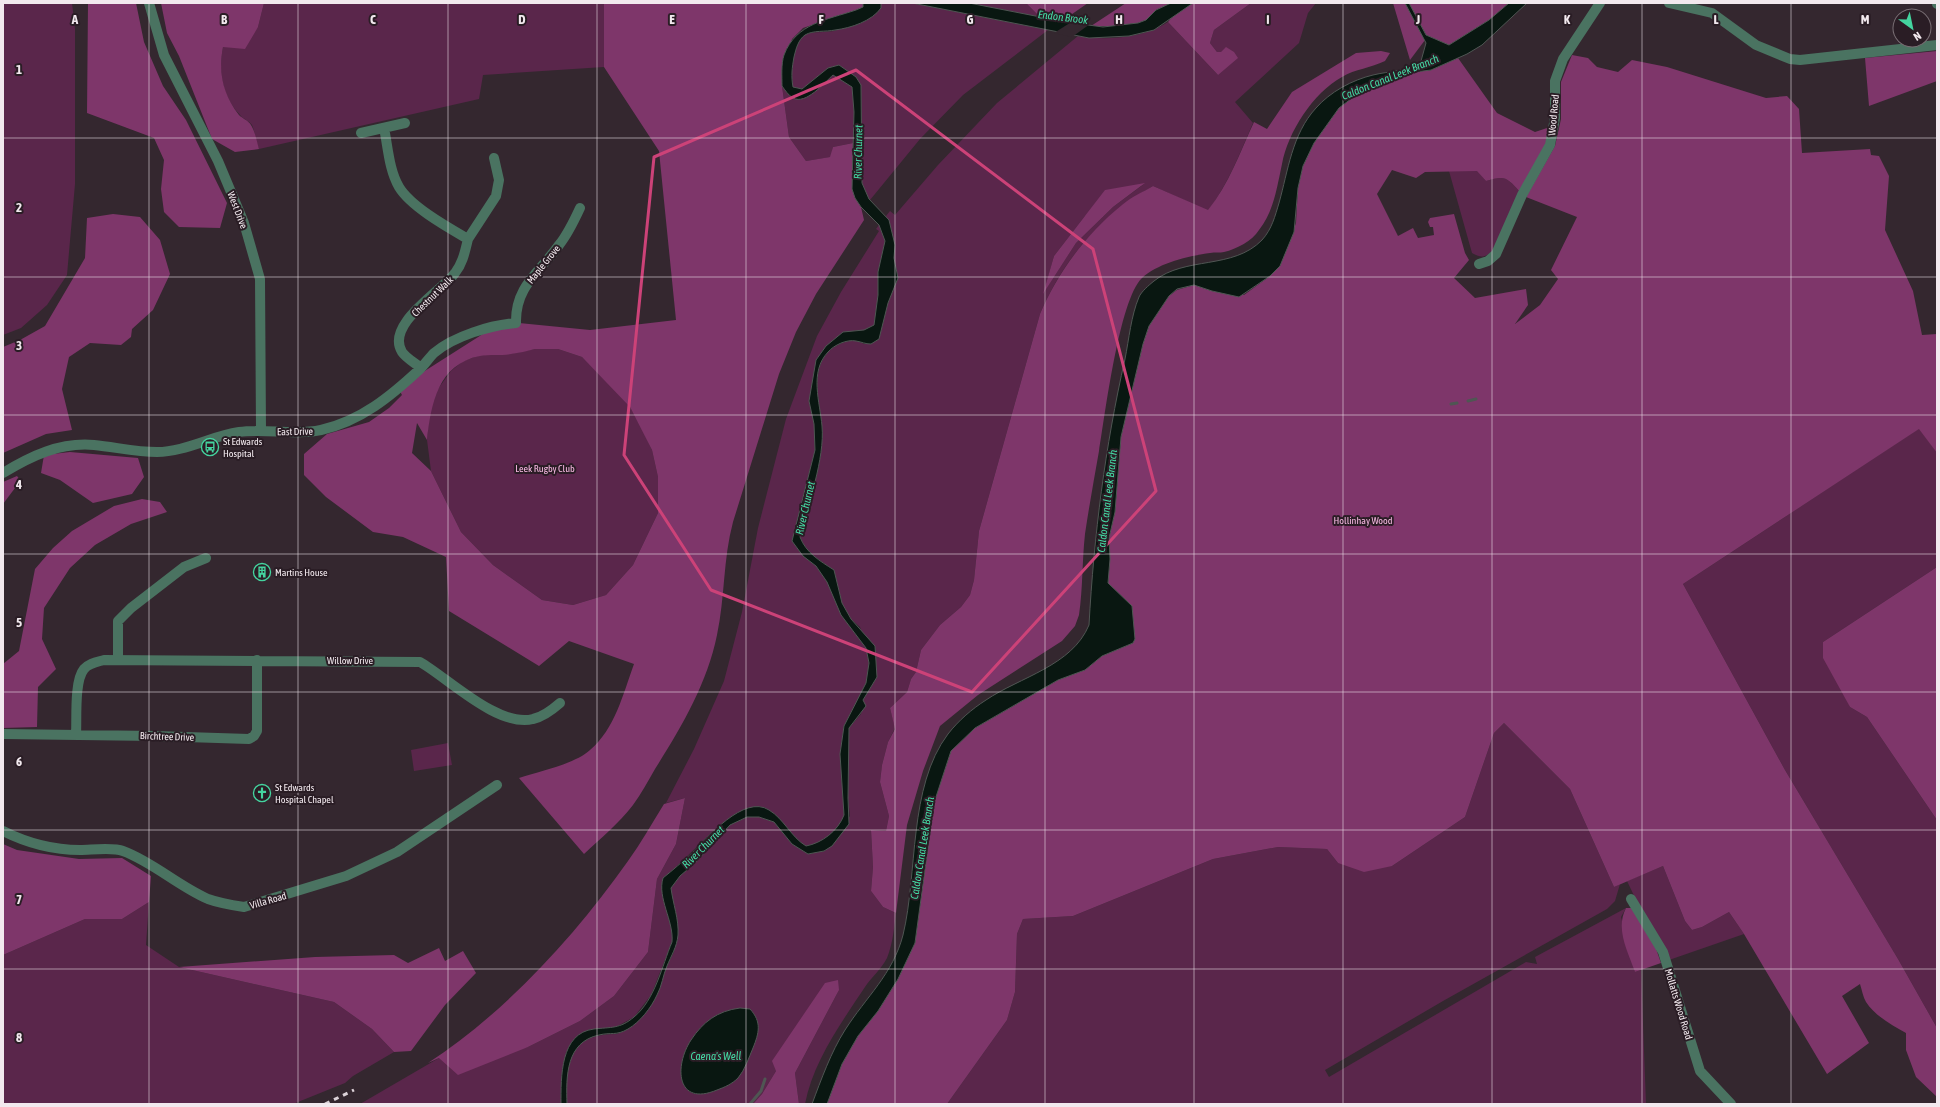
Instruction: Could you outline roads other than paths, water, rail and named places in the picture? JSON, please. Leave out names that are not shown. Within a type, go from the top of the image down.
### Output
[{"type":"street","name":"West Drive","points":[[149,3],[164,55],[218,161],[244,223],[260,279],[261,431]]},
{"type":"street","name":"Wood Road","points":[[1479,264],[1488,261],[1496,254],[1522,195],[1550,145],[1555,118],[1556,81],[1563,59],[1600,3]]},
{"type":"street","points":[[1669,3],[1712,13],[1756,45],[1790,59],[1800,60],[1937,45]]},
{"type":"street","points":[[361,133],[405,123]]},
{"type":"street","points":[[384,128],[393,172],[399,188],[439,222],[468,239]]},
{"type":"street","name":"Chestnut Walk","points":[[421,368],[402,352],[400,338],[407,321],[429,297],[448,282],[462,262],[468,239],[496,196],[500,180],[494,158]]},
{"type":"street","name":"Maple Grove","points":[[516,323],[516,312],[523,290],[559,246],[573,224],[580,208]]},
{"type":"street","name":"East Drive","points":[[3,473],[23,461],[54,447],[92,445],[157,452],[177,450],[219,436],[241,431],[320,430],[352,420],[376,406],[421,368],[435,353],[450,343],[497,325],[516,323]]},
{"type":"street","points":[[118,659],[118,621],[131,608],[184,567],[206,558]]},
{"type":"street","name":"Willow Drive","points":[[76,735],[78,682],[83,670],[90,664],[104,660],[118,659],[420,662],[440,674],[453,687],[470,698],[518,720],[534,719],[549,712],[560,703]]},
{"type":"street","name":"Birchtree Drive","points":[[3,734],[249,739],[254,736],[257,731],[257,660]]},
{"type":"street","name":"Villa Road","points":[[3,831],[36,844],[52,848],[78,850],[121,850],[160,870],[188,889],[208,899],[227,905],[244,907],[346,876],[397,852],[498,785]]},
{"type":"street","name":"Mollatts Wood Road","points":[[1631,899],[1663,952],[1700,1071],[1731,1104]]},
{"type":"water","name":"River Churnet","points":[[863,3],[881,3],[881,8],[872,17],[854,26],[831,31],[812,32],[803,37],[799,42],[794,57],[792,76],[793,87],[802,89],[828,68],[839,65],[856,77],[861,85],[862,183],[869,199],[889,220],[895,245],[894,258],[898,278],[888,303],[879,339],[871,344],[858,341],[845,342],[831,349],[822,360],[817,378],[822,426],[821,452],[815,482],[800,537],[810,552],[834,570],[842,603],[851,619],[875,646],[877,677],[863,700],[866,706],[849,728],[849,824],[832,846],[824,851],[808,854],[792,844],[774,822],[759,817],[747,817],[730,825],[695,863],[680,876],[671,888],[678,923],[678,935],[659,992],[652,1005],[641,1019],[628,1029],[617,1033],[599,1035],[588,1039],[580,1045],[570,1062],[567,1082],[567,1104],[561,1104],[562,1069],[569,1047],[574,1039],[583,1032],[594,1029],[615,1027],[624,1024],[641,1010],[653,992],[672,942],[671,926],[662,893],[663,878],[727,820],[749,808],[759,807],[769,810],[779,818],[796,838],[806,846],[818,842],[834,831],[844,815],[840,754],[844,726],[866,683],[869,663],[866,648],[841,615],[827,582],[816,566],[803,556],[792,541],[815,450],[814,424],[809,401],[816,360],[826,346],[843,332],[864,330],[874,325],[878,295],[878,272],[885,241],[879,225],[861,207],[855,198],[852,189],[854,112],[852,87],[833,75],[820,88],[809,96],[798,99],[793,98],[782,86],[782,62],[789,44],[804,29],[824,20],[863,7]]},
{"type":"water","points":[[912,3],[969,3],[1066,22],[1103,27],[1138,23],[1146,20],[1156,10],[1171,3],[1193,3],[1154,30],[1129,36],[1089,38]]},
{"type":"water","name":"Caldon Canal Leek Branch","points":[[1405,3],[1409,3],[1426,35],[1449,45],[1489,20],[1509,3],[1527,3],[1482,45],[1467,54],[1431,70],[1407,73],[1360,92],[1339,108],[1314,143],[1303,166],[1298,188],[1294,232],[1280,266],[1270,276],[1239,297],[1194,285],[1177,289],[1169,296],[1149,326],[1143,344],[1121,437],[1115,512],[1109,538],[1110,559],[1108,583],[1132,606],[1135,639],[1133,643],[1102,656],[1085,670],[1058,680],[975,728],[951,751],[934,803],[915,943],[898,979],[878,1011],[858,1036],[842,1064],[827,1104],[812,1104],[835,1047],[853,1018],[893,962],[903,935],[908,911],[920,805],[926,779],[935,755],[948,734],[966,715],[981,703],[999,692],[1058,661],[1071,651],[1081,639],[1089,625],[1097,524],[1106,458],[1132,320],[1140,295],[1152,283],[1166,273],[1180,268],[1237,256],[1262,240],[1271,227],[1296,141],[1301,129],[1316,108],[1328,97],[1349,83],[1373,75],[1404,69],[1416,65],[1421,61],[1426,43]]},
{"type":"water","name":"Caena's Well","points":[[732,1009],[750,1009],[758,1023],[758,1032],[755,1043],[743,1071],[731,1084],[717,1090],[703,1094],[693,1093],[686,1089],[682,1081],[682,1061],[691,1040],[700,1028],[711,1018]]},
{"type":"waterway","points":[[1468,401],[1476,399]]},
{"type":"waterway","points":[[1451,404],[1457,403]]},
{"type":"waterway","points":[[750,1104],[761,1091],[765,1079]]},
{"type":"railway","points":[[325,1104],[354,1090]]},
{"type":"place","name":"St Edwards Hospital","points":[[210,447]]},
{"type":"place","name":"Martins House","points":[[262,572]]},
{"type":"place","name":"St Edwards Hospital Chapel","points":[[262,793]]},
{"type":"water label","name":"Endon Brook","points":[[1063,17]]},
{"type":"park label","name":"Leek Rugby Club","points":[[545,468]]},
{"type":"park label","name":"Hollinhay Wood","points":[[1363,520]]}]
